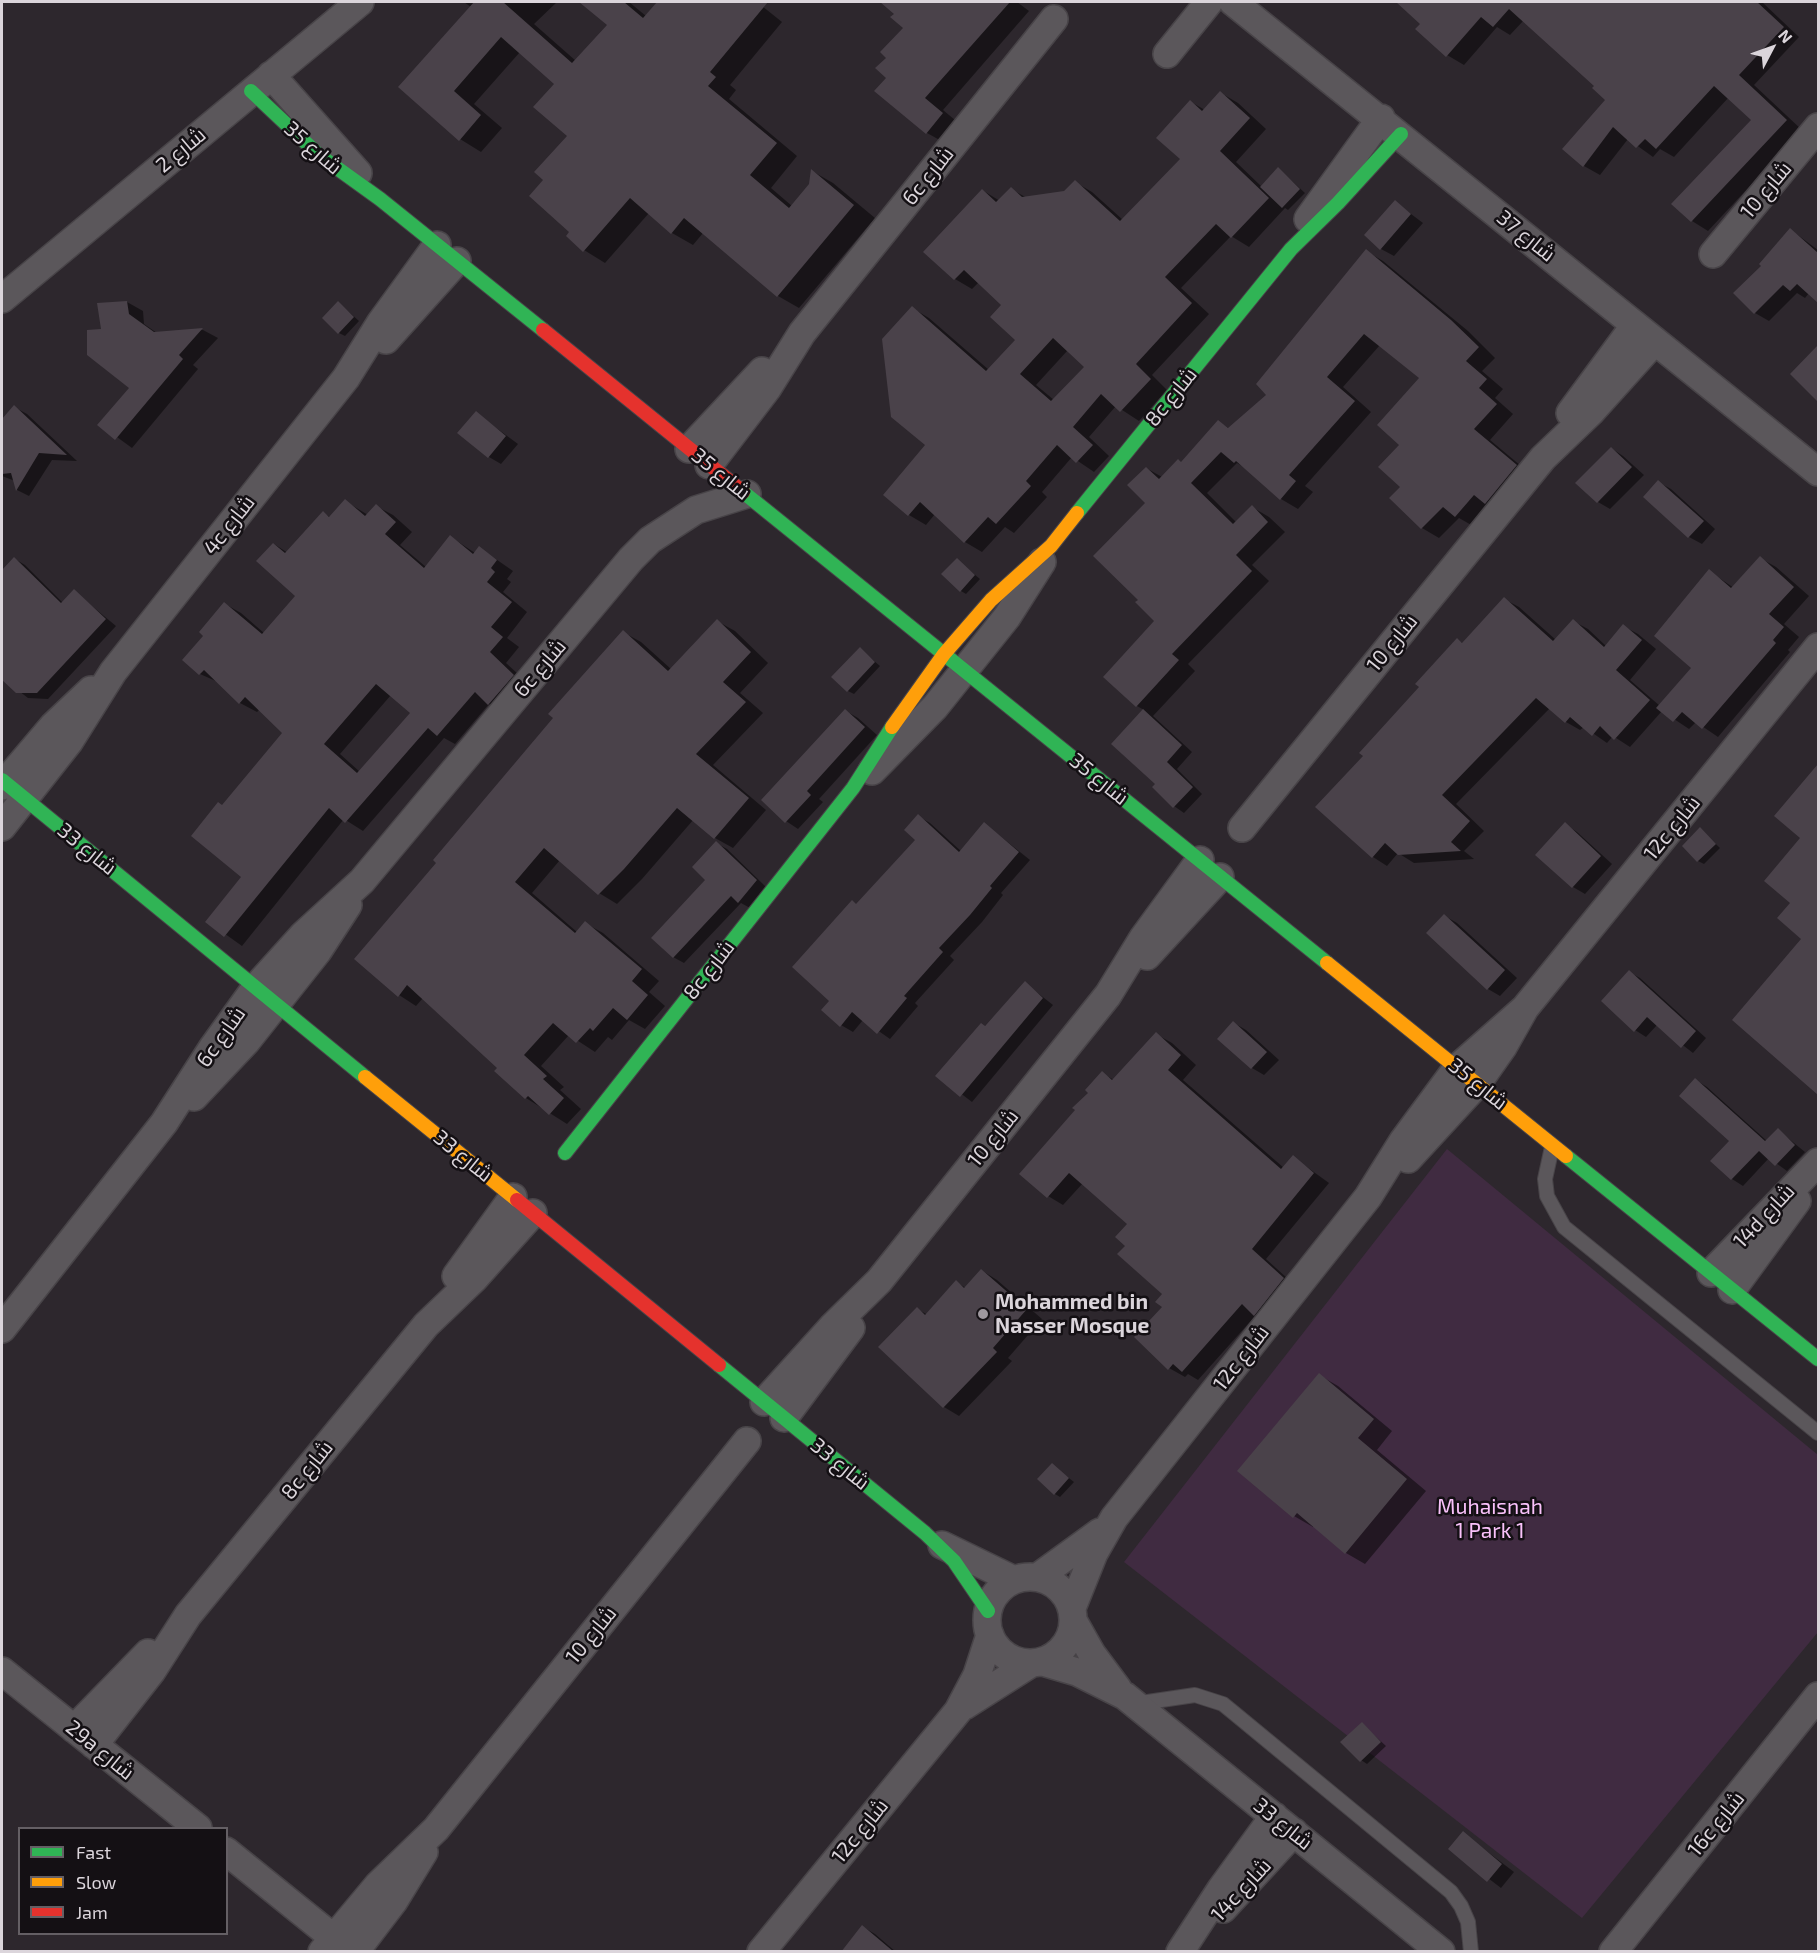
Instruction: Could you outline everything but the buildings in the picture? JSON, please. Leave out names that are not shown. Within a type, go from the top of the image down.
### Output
[{"type":"street","name":"شارع 2","points":[[2,298],[360,2]]},
{"type":"street","points":[[1167,54],[1209,2]]},
{"type":"street","name":"شارع 37","points":[[1233,2],[1391,126],[1818,472]]},
{"type":"street","name":"6c شارع","points":[[699,457],[767,389],[802,333],[1054,19]]},
{"type":"street","name":"شارع 35","points":[[261,83],[380,199],[1818,1359]]},
{"type":"street","name":"8c شارع","points":[[564,1153],[853,788],[916,729],[954,662],[1023,594],[1051,546],[1291,249],[1326,193],[1391,126]]},
{"type":"street","name":"شارع 10","points":[[1713,254],[1818,127]]},
{"type":"street","name":"4c شارع","points":[[2,826],[8,786],[66,713],[113,672],[346,378],[393,332],[447,253]]},
{"type":"street","name":"شارع 10","points":[[1242,828],[1543,458],[1591,412],[1645,333]]},
{"type":"street","name":"6c شارع","points":[[2,1329],[164,1123],[213,1047],[266,996],[303,935],[362,881],[631,559],[658,534],[696,510],[747,494]]},
{"type":"street","name":"12c شارع","points":[[1026,1579],[1086,1545],[1114,1518],[1368,1197],[1416,1151],[1467,1076],[1503,1047],[1525,1008],[1818,647]]},
{"type":"street","name":"شارع 33","points":[[8,786],[925,1533],[954,1561],[989,1623]]},
{"type":"street","name":"شارع 10","points":[[774,1410],[832,1327],[879,1281],[1108,995],[1155,948],[1210,868]]},
{"type":"street","name":"14d شارع","points":[[1711,1273],[1818,1161]]},
{"type":"street","name":"14d شارع","points":[[1732,1290],[1790,1212],[1818,1167]]},
{"type":"street","name":"8c شارع","points":[[84,1737],[139,1661],[188,1616],[426,1325],[461,1269],[523,1205]]},
{"type":"street","name":"شارع 10","points":[[340,1948],[378,1885],[436,1828],[747,1441]]},
{"type":"street","name":"12c شارع","points":[[1073,1615],[1094,1553],[1114,1518]]},
{"type":"street","name":"شارع 33","points":[[925,1533],[959,1555],[1026,1579]]},
{"type":"street","points":[[1026,1579],[1053,1583],[1065,1594],[1073,1615],[1071,1635],[1064,1647],[1036,1663],[1005,1656],[989,1623],[993,1598],[1002,1587],[1026,1579]]},
{"type":"street","name":"شارع 33","points":[[1073,1615],[1092,1654],[1130,1700]]},
{"type":"street","name":"12c شارع","points":[[761,1952],[958,1711],[977,1675],[989,1623]]},
{"type":"street","name":"12c شارع","points":[[958,1711],[993,1685],[1036,1663]]},
{"type":"street","name":"شارع 33","points":[[1036,1663],[1086,1675],[1130,1700],[1442,1952]]},
{"type":"street","name":"29a شارع","points":[[2,1671],[197,1827]]},
{"type":"street","name":"16c شارع","points":[[1613,1952],[1818,1696]]},
{"type":"street","name":"14c شارع","points":[[1183,1948],[1221,1889],[1284,1824]]},
{"type":"street","points":[[228,1853],[340,1948]]},
{"type":"lane","points":[[1552,1144],[1545,1179],[1547,1196],[1554,1213],[1564,1227],[1818,1433]]},
{"type":"lane","points":[[1130,1700],[1195,1695],[1223,1704],[1451,1892],[1468,1922],[1471,1952]]},
{"type":"green space","name":"Muhaisnah 1 Park 1","points":[[1447,1149],[1818,1455],[1818,1632],[1582,1918],[1124,1562]]},
{"type":"traffic: fast","points":[[251,91],[319,155],[380,199],[543,330]]},
{"type":"traffic: fast","points":[[1077,513],[1291,249],[1338,203],[1401,134]]},
{"type":"traffic: fast","points":[[743,492],[1327,963]]},
{"type":"traffic: fast","points":[[565,1153],[853,788],[892,727]]},
{"type":"traffic: fast","points":[[2,780],[365,1077]]},
{"type":"traffic: fast","points":[[1566,1156],[1818,1359]]},
{"type":"traffic: fast","points":[[719,1365],[925,1533],[954,1561],[988,1611]]},
{"type":"traffic: slow","points":[[892,727],[944,654],[991,600],[1051,546],[1077,513]]},
{"type":"traffic: slow","points":[[1327,963],[1566,1156]]},
{"type":"traffic: slow","points":[[365,1077],[517,1200]]},
{"type":"traffic: jam","points":[[543,330],[743,492]]},
{"type":"traffic: jam","points":[[517,1200],[719,1365]]},
{"type":"place","name":"Mohammed bin Nasser Mosque","points":[[983,1314]]}]
